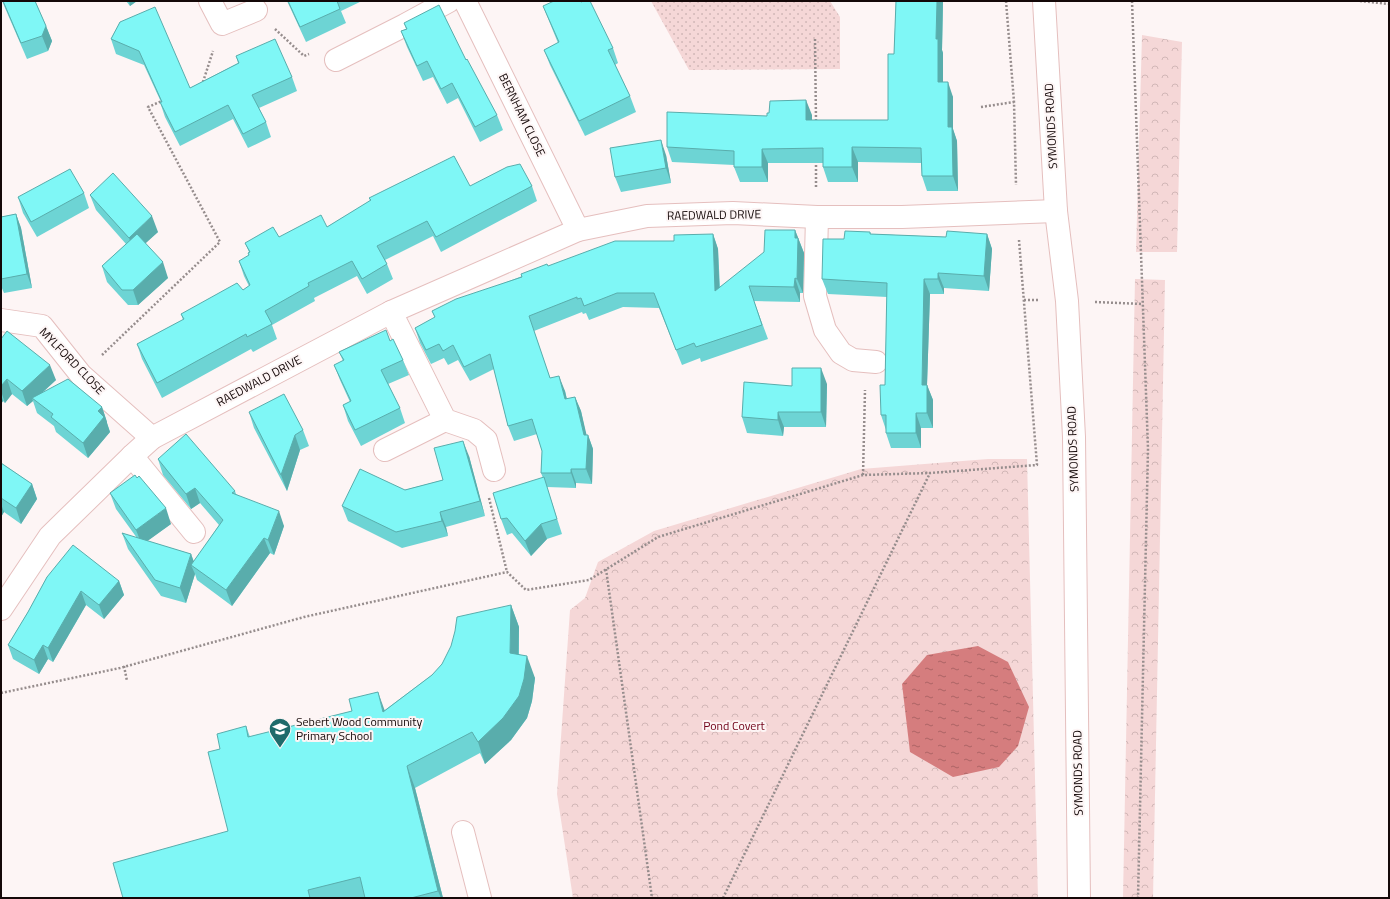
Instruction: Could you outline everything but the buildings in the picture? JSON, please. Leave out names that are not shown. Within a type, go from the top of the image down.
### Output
[{"type":"street","points":[[210,1],[222,24],[256,10]]},
{"type":"street","points":[[336,60],[448,1]]},
{"type":"street","name":"BERNHAM CLOSE","points":[[465,1],[578,230]]},
{"type":"street","name":"SYMONDS ROAD","points":[[1044,1],[1056,211],[1067,301],[1074,437],[1079,898]]},
{"type":"street","name":"RAEDWALD DRIVE","points":[[1,609],[50,536],[152,438],[391,312],[578,230],[647,216],[733,213],[817,217],[902,217],[1056,211]]},
{"type":"street","points":[[817,217],[815,296],[825,330],[841,353],[853,360],[870,362]]},
{"type":"street","points":[[391,312],[445,420],[474,430],[486,440],[494,470]]},
{"type":"street","name":"MYLFORD CLOSE","points":[[1,320],[42,326],[82,374],[152,438]]},
{"type":"street","points":[[385,450],[445,420]]},
{"type":"street","points":[[132,456],[194,532]]},
{"type":"street","points":[[463,832],[480,898]]},
{"type":"path","points":[[494,470],[484,479],[507,572],[526,590],[589,580],[658,537],[863,475],[930,473],[1037,465],[1017,212],[1014,102],[1006,1]]},
{"type":"path","points":[[1132,1],[1148,449],[1138,898]]},
{"type":"path","points":[[1360,1],[1389,4]]},
{"type":"path","points":[[197,85],[204,82],[222,24]]},
{"type":"path","points":[[815,39],[816,124]]},
{"type":"path","points":[[82,374],[220,242],[148,107],[169,98]]},
{"type":"path","points":[[981,107],[1014,102]]},
{"type":"path","points":[[816,155],[817,217]]},
{"type":"path","points":[[1067,301],[1142,304]]},
{"type":"path","points":[[863,475],[870,362]]},
{"type":"path","points":[[723,898],[930,473]]},
{"type":"path","points":[[606,569],[652,898]]},
{"type":"path","points":[[1,693],[124,666],[304,617],[507,572]]},
{"type":"path","points":[[124,666],[127,681]]},
{"type":"green space","points":[[651,1],[830,1],[840,17],[840,69],[689,70]]},
{"type":"green space","points":[[1142,35],[1182,42],[1177,252],[1136,252]]},
{"type":"green space","points":[[1135,279],[1165,280],[1153,898],[1123,898]]},
{"type":"green space","name":"Pond Covert","points":[[988,459],[1027,459],[1038,898],[573,898],[557,794],[570,610],[585,598],[598,562],[654,531],[861,469]]},
{"type":"water","points":[[978,646],[1008,662],[1029,707],[1018,746],[999,767],[953,777],[910,752],[902,684],[927,655]]},
{"type":"place","name":"Sebert Wood Community Primary School","points":[[280,748]]}]
